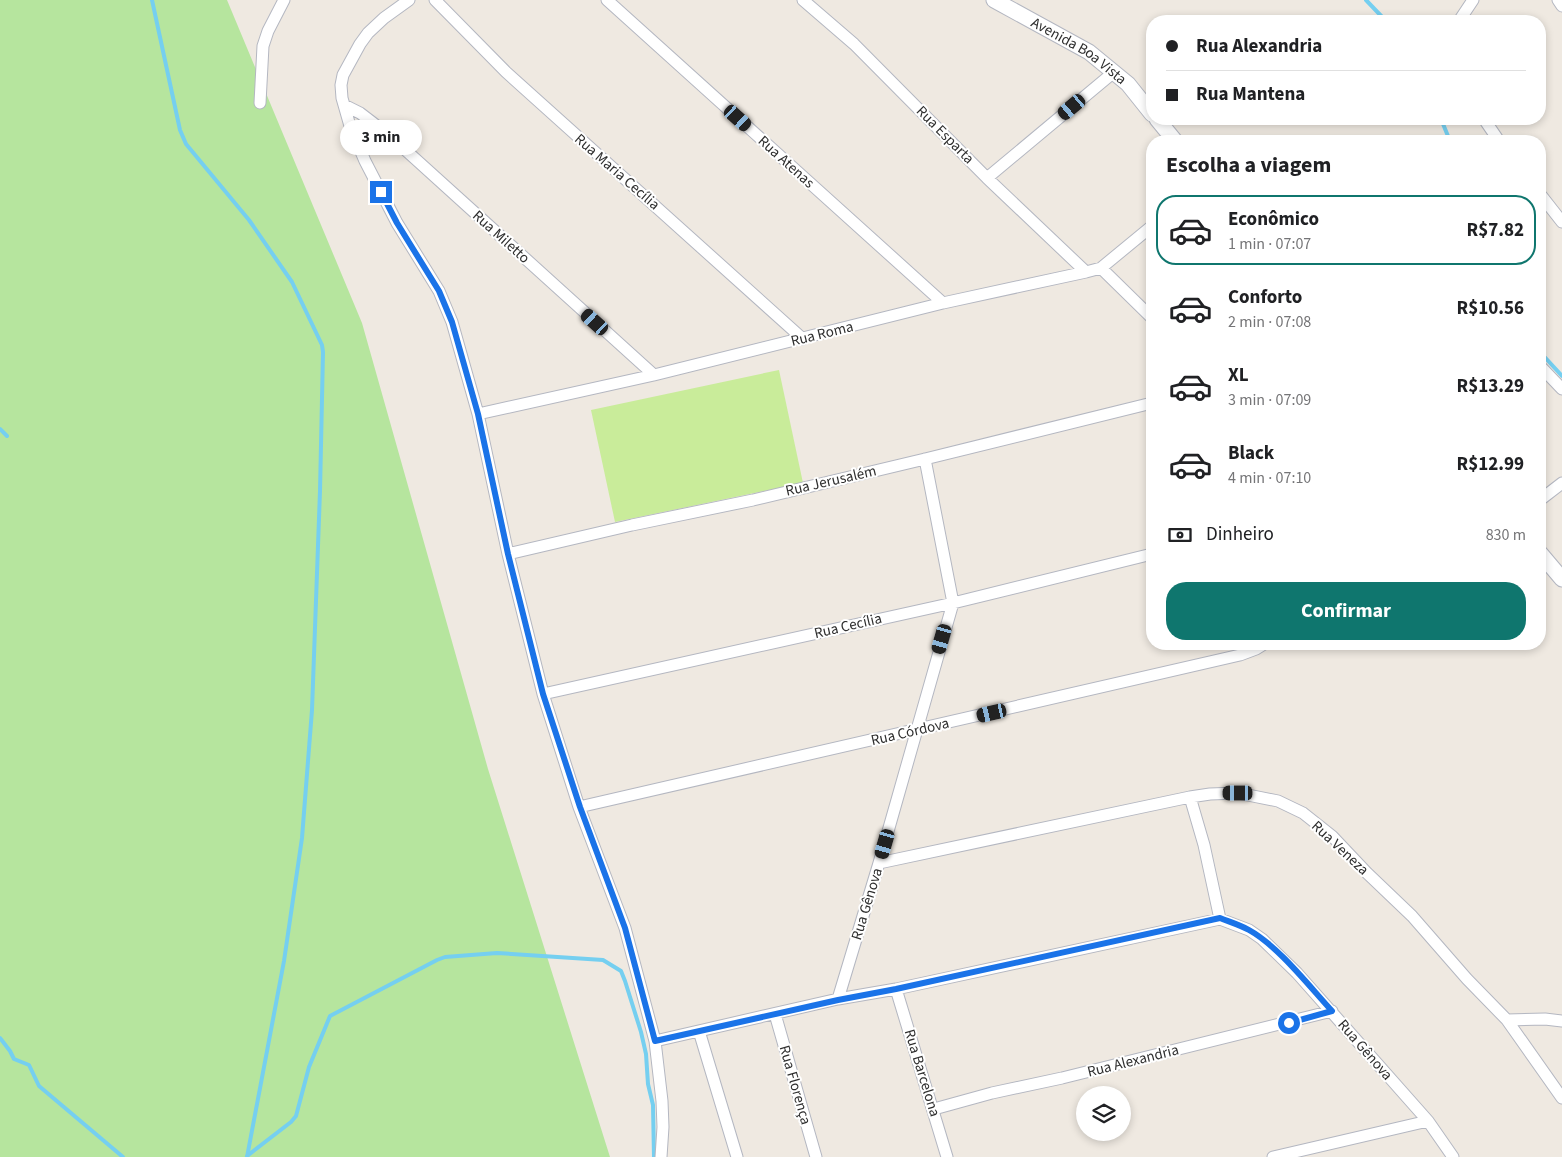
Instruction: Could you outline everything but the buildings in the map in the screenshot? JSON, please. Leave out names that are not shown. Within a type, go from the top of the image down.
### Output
[{"type":"street","points":[[260,103],[263,46],[268,31],[284,0]]},
{"type":"street","points":[[409,0],[384,18],[368,33],[343,75],[341,92],[350,126],[365,161],[397,223],[444,301],[452,322],[478,414],[508,554],[543,694],[580,807],[625,928],[655,1041],[662,1101],[662,1157]]},
{"type":"street","name":"Rua Maria Cecília","points":[[435,0],[506,72],[803,339]]},
{"type":"street","name":"Rua Atenas","points":[[607,0],[942,303]]},
{"type":"street","name":"Rua Esparta","points":[[803,0],[854,44],[987,178],[1086,272]]},
{"type":"street","name":"Avenida Boa Vista","points":[[994,0],[1076,44],[1101,61],[1128,84],[1146,106]]},
{"type":"street","points":[[1463,15],[1473,0]]},
{"type":"street","points":[[1558,0],[1562,6]]},
{"type":"street","points":[[987,178],[1114,72]]},
{"type":"street","name":"Rua Miletto","points":[[344,105],[360,113],[390,136],[654,375]]},
{"type":"street","points":[[1162,125],[1170,135]]},
{"type":"street","points":[[1546,202],[1562,222]]},
{"type":"street","name":"Rua Roma","points":[[478,414],[654,375],[942,303],[1102,268],[1146,231]]},
{"type":"street","points":[[1102,268],[1146,312]]},
{"type":"street","points":[[1546,372],[1562,389]]},
{"type":"street","name":"Rua Jerusalém","points":[[508,554],[632,525],[753,500],[1146,404]]},
{"type":"street","name":"Rua Gênova","points":[[838,1000],[952,603],[925,459]]},
{"type":"street","points":[[1546,495],[1562,483]]},
{"type":"street","name":"Rua Cecília","points":[[543,694],[952,603],[1146,555]]},
{"type":"street","points":[[1546,560],[1562,579]]},
{"type":"street","name":"Rua Córdova","points":[[580,807],[1240,655],[1253,650]]},
{"type":"street","name":"Rua Veneza","points":[[879,862],[1190,797],[1210,794],[1246,794],[1278,801],[1303,813],[1332,836],[1412,916],[1467,979],[1507,1020],[1562,1098]]},
{"type":"street","points":[[655,1041],[1220,918],[1204,845],[1190,797]]},
{"type":"street","name":"Rua Gênova","points":[[1220,918],[1249,930],[1262,939],[1297,973],[1428,1121],[1453,1157]]},
{"type":"street","name":"Rua Barcelona","points":[[896,989],[934,1109],[947,1157]]},
{"type":"street","name":"Rua Alexandria","points":[[934,1109],[1332,1011]]},
{"type":"street","name":"Rua Florença","points":[[775,1014],[816,1157]]},
{"type":"street","points":[[1507,1020],[1545,1019],[1562,1021]]},
{"type":"street","points":[[700,1031],[737,1157]]},
{"type":"street","points":[[1274,1157],[1428,1121]]},
{"type":"green space","points":[[0,0],[227,0],[362,323],[488,769],[610,1157],[0,1157]]},
{"type":"green space","points":[[779,370],[803,483],[615,522],[591,410]]},
{"type":"waterway","points":[[152,0],[180,130],[186,144],[249,220],[292,282],[322,345],[323,352],[312,710],[302,838],[284,961],[247,1157]]},
{"type":"waterway","points":[[1366,0],[1380,15]]},
{"type":"waterway","points":[[1443,125],[1448,135]]},
{"type":"waterway","points":[[1546,359],[1562,376]]},
{"type":"waterway","points":[[0,429],[7,436]]},
{"type":"waterway","points":[[247,1156],[296,1116],[309,1067],[330,1016],[437,960],[445,957],[497,953],[603,960],[621,971],[641,1032],[646,1054],[648,1084],[653,1105],[654,1157]]},
{"type":"waterway","points":[[0,1038],[14,1059],[29,1065],[39,1086],[123,1157]]},
{"type":"route","points":[[381,192],[397,223],[439,291],[452,322],[478,414],[508,554],[543,694],[580,807],[625,928],[655,1041],[1220,918],[1249,930],[1262,939],[1282,957],[1332,1011],[1289,1023]]}]
